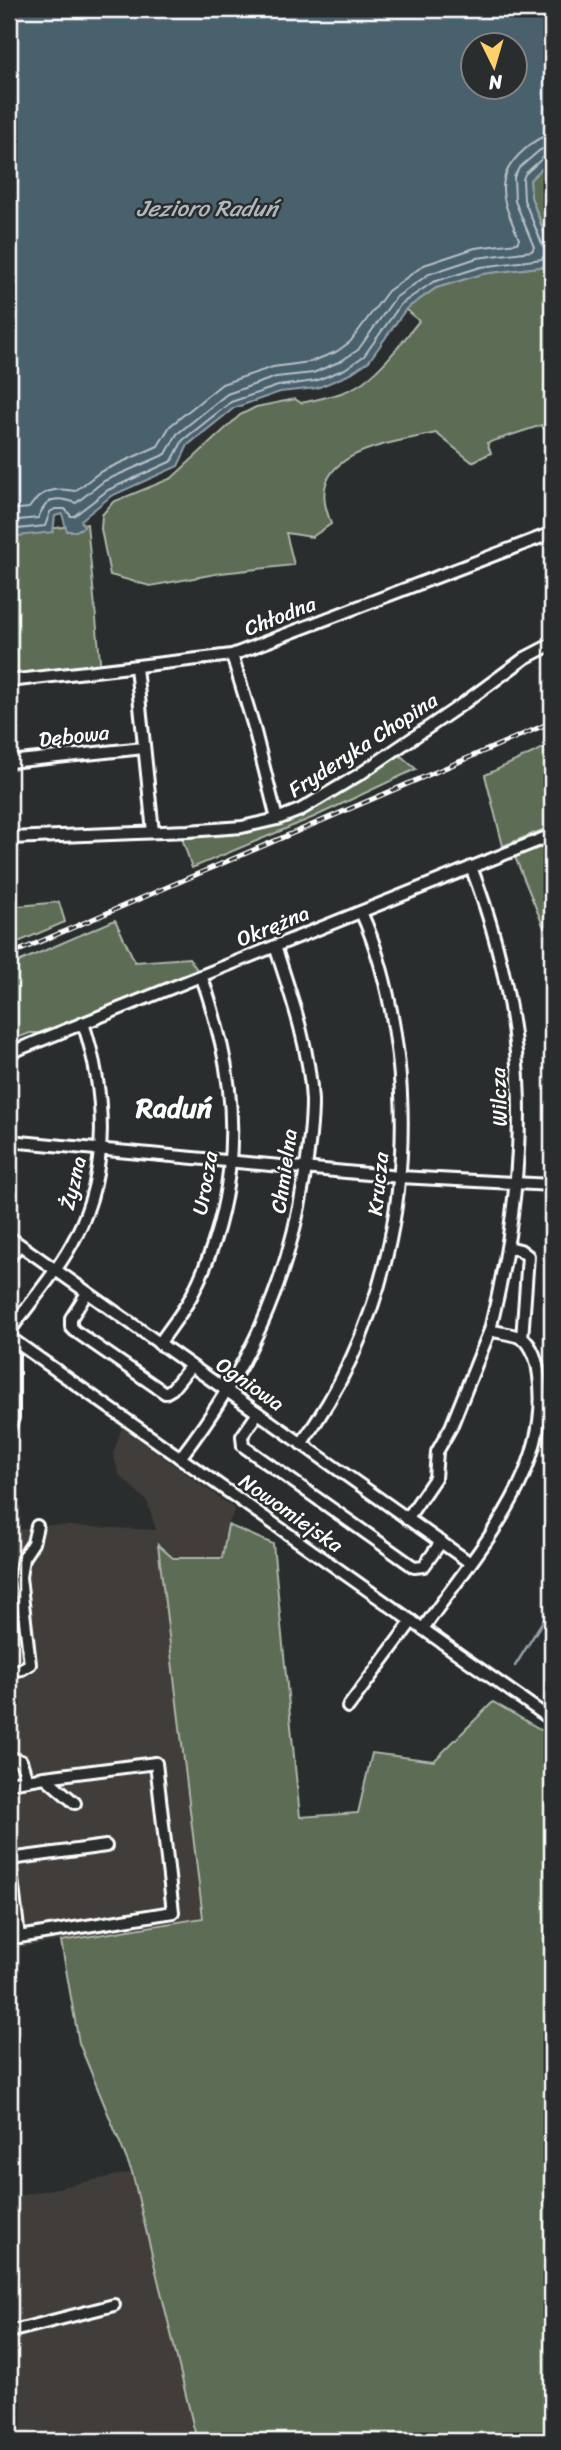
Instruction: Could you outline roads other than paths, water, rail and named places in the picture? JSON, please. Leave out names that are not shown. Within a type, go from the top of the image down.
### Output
[{"type":"street","name":"Chłodna","points":[[9,681],[232,655],[552,533]]},
{"type":"street","name":"Fryderyka Chopina","points":[[9,838],[242,827],[277,819],[300,810],[360,774],[525,658],[552,644]]},
{"type":"street","points":[[232,655],[277,819]]},
{"type":"street","points":[[136,667],[153,832]]},
{"type":"street","name":"Dębowa","points":[[9,762],[144,748]]},
{"type":"street","name":"Okrężna","points":[[9,1053],[552,835]]},
{"type":"street","name":"Wilcza","points":[[407,1519],[435,1478],[437,1452],[451,1426],[490,1330],[508,1247],[517,1185],[520,1113],[516,1037],[495,941],[471,867]]},
{"type":"street","name":"Krucza","points":[[301,1444],[326,1405],[363,1331],[387,1262],[400,1177],[401,1097],[393,1016],[387,987],[361,912]]},
{"type":"street","name":"Chmielna","points":[[180,1458],[221,1401],[265,1322],[279,1285],[299,1212],[312,1102],[309,1075],[290,992],[275,946]]},
{"type":"street","name":"Urocza","points":[[159,1344],[192,1294],[206,1260],[220,1217],[231,1162],[233,1123],[230,1090],[219,1035],[201,976]]},
{"type":"street","name":"Żyzna","points":[[10,1337],[75,1239],[85,1217],[101,1150],[99,1092],[83,1023]]},
{"type":"street","points":[[9,1141],[400,1177],[552,1185]]},
{"type":"street","name":"Ogniowa","points":[[9,1237],[469,1562]]},
{"type":"street","points":[[9,1258],[19,1245]]},
{"type":"street","points":[[508,1247],[528,1256],[522,1339]]},
{"type":"street","points":[[87,1293],[71,1318],[71,1327],[75,1331],[165,1393],[172,1389],[190,1367]]},
{"type":"street","points":[[423,1629],[489,1537],[517,1491],[537,1436],[541,1391],[531,1348],[522,1339],[490,1330]]},
{"type":"street","points":[[9,1428],[13,1418],[10,1337]]},
{"type":"street","name":"Nowomiejska","points":[[10,1337],[552,1720]]},
{"type":"street","points":[[258,1413],[242,1436],[243,1446],[414,1567],[424,1566],[441,1542]]},
{"type":"street","points":[[9,1672],[22,1670],[30,1664],[20,1577],[23,1558],[33,1544],[37,1526]]},
{"type":"street","points":[[348,1707],[412,1621]]},
{"type":"street","points":[[9,1757],[21,1761],[27,1780]]},
{"type":"street","points":[[9,1783],[156,1763],[173,1912],[14,1938],[9,1853]]},
{"type":"street","points":[[45,1777],[75,1804]]},
{"type":"street","points":[[10,1859],[106,1846]]},
{"type":"street","points":[[9,2332],[114,2305]]},
{"type":"water","name":"Jezioro Raduń","points":[[9,9],[552,9],[552,159],[530,180],[531,197],[552,255],[547,266],[482,274],[436,288],[406,309],[369,361],[348,375],[317,388],[280,392],[234,408],[188,445],[178,466],[111,496],[81,520],[84,527],[76,531],[67,531],[62,514],[55,516],[53,532],[9,537]]},
{"type":"waterway","points":[[515,1666],[552,1606]]},
{"type":"railway","points":[[9,955],[552,722]]},
{"type":"district","name":"Raduń","points":[[174,1107]]}]
